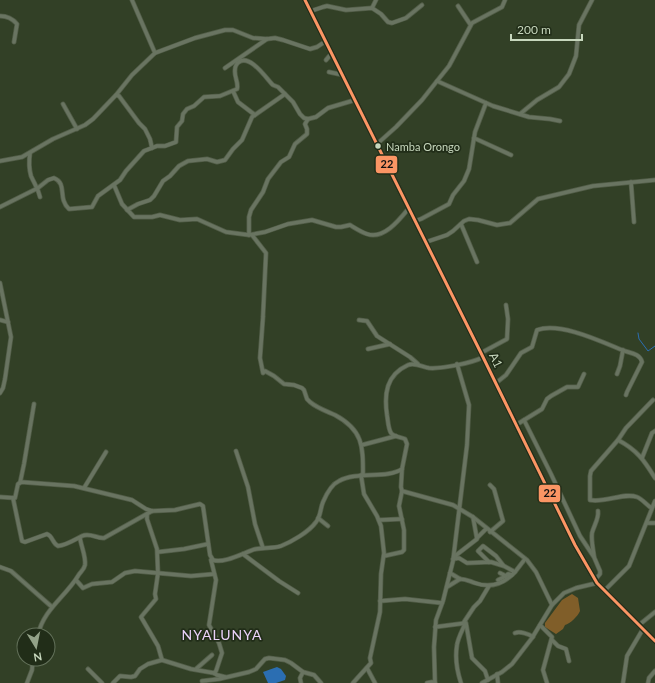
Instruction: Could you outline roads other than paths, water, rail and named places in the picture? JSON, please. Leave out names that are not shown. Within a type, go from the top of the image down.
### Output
[{"type":"highway","name":"A1","points":[[305,0],[457,304],[575,545],[596,581],[655,641]]},
{"type":"street","points":[[132,0],[155,53]]},
{"type":"street","points":[[372,8],[376,0]]},
{"type":"street","points":[[377,144],[396,127],[438,81],[452,60],[470,24],[486,14],[502,7],[504,0]]},
{"type":"street","points":[[520,114],[537,100],[559,87],[569,74],[576,56],[579,25],[592,0]]},
{"type":"street","points":[[311,11],[328,6],[346,10],[372,8],[381,14],[388,22],[392,23],[406,18],[422,5]]},
{"type":"street","points":[[458,6],[470,24]]},
{"type":"street","points":[[0,16],[5,16],[14,20],[17,24],[14,42]]},
{"type":"street","points":[[0,161],[22,157],[53,139],[77,129],[93,119],[116,95],[132,75],[155,53],[195,38],[225,30],[233,30],[253,38],[275,38],[310,49],[317,47],[326,41]]},
{"type":"street","points":[[226,68],[267,39]]},
{"type":"street","points":[[326,60],[332,54]]},
{"type":"street","points":[[0,207],[38,188],[48,180],[54,178],[57,179],[62,186],[62,197],[68,208],[75,209],[92,207],[98,196],[114,185],[146,151],[157,146],[165,146],[176,142],[177,127],[182,121],[183,114],[187,109],[194,106],[204,97],[220,96],[237,89],[238,86],[235,75],[236,65],[239,62],[246,60],[252,63],[273,85],[293,102],[300,114],[308,119],[316,117],[328,108],[355,100]]},
{"type":"street","points":[[329,72],[343,75]]},
{"type":"street","points":[[438,81],[486,103],[520,114],[560,121]]},
{"type":"street","points":[[232,91],[238,102],[254,115]]},
{"type":"street","points":[[127,210],[150,200],[163,181],[183,163],[191,159],[207,159],[217,162],[225,160],[233,148],[242,140],[254,115],[268,107],[285,94]]},
{"type":"street","points":[[116,95],[119,96],[145,129],[152,148]]},
{"type":"street","points":[[415,221],[445,207],[451,202],[453,195],[464,181],[467,174],[475,132],[486,103]]},
{"type":"street","points":[[63,104],[77,129]]},
{"type":"street","points":[[308,119],[305,124],[307,134],[295,144],[289,157],[281,162],[272,174],[263,192],[251,210],[249,217],[250,235],[266,253],[260,358],[263,373],[265,371],[284,384],[302,388],[310,402],[346,422],[354,430],[362,445],[362,475],[364,494],[381,526],[384,556],[381,574],[380,612],[370,658],[371,664],[354,683]]},
{"type":"street","points":[[474,138],[510,154]]},
{"type":"street","points":[[30,153],[31,175],[38,188],[40,197]]},
{"type":"street","points":[[426,242],[453,232],[460,224],[472,218],[491,224],[503,225],[514,220],[538,200],[587,187],[655,180]]},
{"type":"street","points":[[631,182],[634,222]]},
{"type":"street","points":[[114,185],[120,201],[134,217],[152,217],[160,215],[180,220],[197,220],[233,233],[250,235],[288,224],[312,220],[336,227],[350,225],[367,234],[376,234],[391,227],[409,208]]},
{"type":"street","points":[[460,224],[477,262]]},
{"type":"street","points":[[0,283],[8,322],[10,342],[5,379],[0,393]]},
{"type":"street","points":[[384,556],[402,552],[404,550],[404,530],[399,506],[402,491],[402,469],[407,444],[405,439],[392,433],[388,422],[386,408],[387,385],[397,373],[409,364],[430,368],[476,360],[507,339],[508,319],[506,305]]},
{"type":"street","points":[[0,320],[8,322]]},
{"type":"street","points":[[359,320],[367,321],[378,336],[410,357],[420,366]]},
{"type":"street","points":[[496,383],[506,375],[521,353],[532,347],[538,329],[560,329],[572,331],[605,342],[637,355],[642,361],[626,395]]},
{"type":"street","points":[[368,349],[390,344]]},
{"type":"street","points":[[617,374],[623,350]]},
{"type":"street","points":[[427,683],[435,683],[435,627],[453,560],[458,508],[467,445],[469,405],[457,364]]},
{"type":"street","points":[[516,425],[542,409],[547,399],[551,396],[567,387],[578,387],[584,374]]},
{"type":"street","points":[[650,507],[638,497],[628,495],[610,500],[590,500],[590,474],[626,428],[652,400]]},
{"type":"street","points":[[34,404],[20,483],[16,495],[13,498],[22,542],[47,534],[51,536],[55,544],[59,546],[84,535],[104,538],[152,511]]},
{"type":"street","points":[[482,683],[502,672],[512,664],[533,637],[552,605],[564,593],[596,581],[600,574],[594,557],[580,536],[524,420]]},
{"type":"street","points":[[642,458],[652,434],[655,431]]},
{"type":"street","points":[[362,445],[397,436]]},
{"type":"street","points":[[618,440],[634,450],[642,458],[655,478]]},
{"type":"street","points":[[236,451],[248,487],[255,524],[263,548]]},
{"type":"street","points":[[84,488],[106,452]]},
{"type":"street","points":[[211,560],[217,561],[258,549],[273,548],[285,544],[309,530],[318,518],[323,502],[338,481],[362,475],[394,472],[402,469]]},
{"type":"street","points":[[20,483],[65,484],[84,488],[132,500],[146,510],[152,511],[175,510],[202,505],[208,544],[216,580],[209,625],[219,643],[222,653],[214,673]]},
{"type":"street","points":[[490,485],[494,489],[503,521],[490,532]]},
{"type":"street","points":[[402,491],[440,500],[458,508],[473,518],[526,559],[536,572],[552,605]]},
{"type":"street","points":[[0,497],[13,498]]},
{"type":"street","points":[[604,590],[629,566],[655,501]]},
{"type":"street","points":[[594,557],[592,531],[598,517],[598,511]]},
{"type":"street","points":[[147,514],[147,519],[158,552],[158,574],[155,594],[156,599],[141,617],[158,646],[162,660]]},
{"type":"street","points":[[318,518],[328,526]]},
{"type":"street","points":[[473,518],[476,540],[496,556],[513,574]]},
{"type":"street","points":[[379,520],[402,519]]},
{"type":"street","points":[[647,523],[655,523]]},
{"type":"street","points":[[453,560],[455,556],[476,540],[486,529]]},
{"type":"street","points":[[41,627],[52,607],[83,570],[85,565],[80,538]]},
{"type":"street","points":[[158,552],[208,544]]},
{"type":"street","points":[[483,546],[478,551],[488,562],[504,566]]},
{"type":"street","points":[[243,554],[279,581],[298,593]]},
{"type":"street","points":[[453,560],[459,558],[467,563],[492,562]]},
{"type":"street","points":[[450,573],[460,579],[489,586],[502,581],[513,574],[526,559]]},
{"type":"street","points":[[0,567],[11,571],[52,607]]},
{"type":"street","points":[[76,580],[81,587],[86,587],[92,584],[112,582],[125,573],[135,571],[191,576],[214,574]]},
{"type":"street","points":[[500,572],[506,576]]},
{"type":"street","points":[[498,580],[508,574],[513,574]]},
{"type":"street","points":[[446,587],[460,579]]},
{"type":"street","points":[[461,683],[457,670],[457,644],[465,623],[489,586]]},
{"type":"street","points":[[380,601],[405,599],[442,603]]},
{"type":"street","points":[[638,625],[655,612]]},
{"type":"street","points":[[435,627],[465,623]]},
{"type":"street","points":[[465,623],[472,658],[485,671],[488,680]]},
{"type":"street","points":[[540,625],[552,636],[552,640],[558,646],[566,649],[569,662]]},
{"type":"street","points":[[623,683],[627,656],[643,629]]},
{"type":"street","points":[[515,633],[521,632],[533,637]]},
{"type":"street","points":[[547,683],[543,670],[548,648],[552,640]]},
{"type":"street","points":[[196,669],[212,655]]},
{"type":"street","points":[[202,681],[228,677],[256,669],[265,659],[269,658],[285,660],[303,672],[314,675],[320,683]]},
{"type":"street","points":[[113,683],[120,676],[135,676],[140,669],[148,664],[162,660],[191,669],[228,677]]},
{"type":"street","points":[[27,683],[32,667]]},
{"type":"street","points":[[367,668],[375,683]]},
{"type":"street","points":[[88,669],[102,683]]},
{"type":"street","points":[[648,683],[649,678],[655,671]]},
{"type":"street","points":[[301,683],[300,678],[303,672]]},
{"type":"street","points":[[497,674],[498,683]]},
{"type":"street","points":[[216,683],[219,679]]},
{"type":"water","points":[[277,667],[281,669],[286,676],[285,680],[276,683],[268,683],[263,672]]},
{"type":"waterway","points":[[638,333],[639,339],[648,351],[655,346]]},
{"type":"place","name":"Namba Orongo","points":[[378,146]]},
{"type":"district","name":"NYALUNYA","points":[[222,634]]}]
